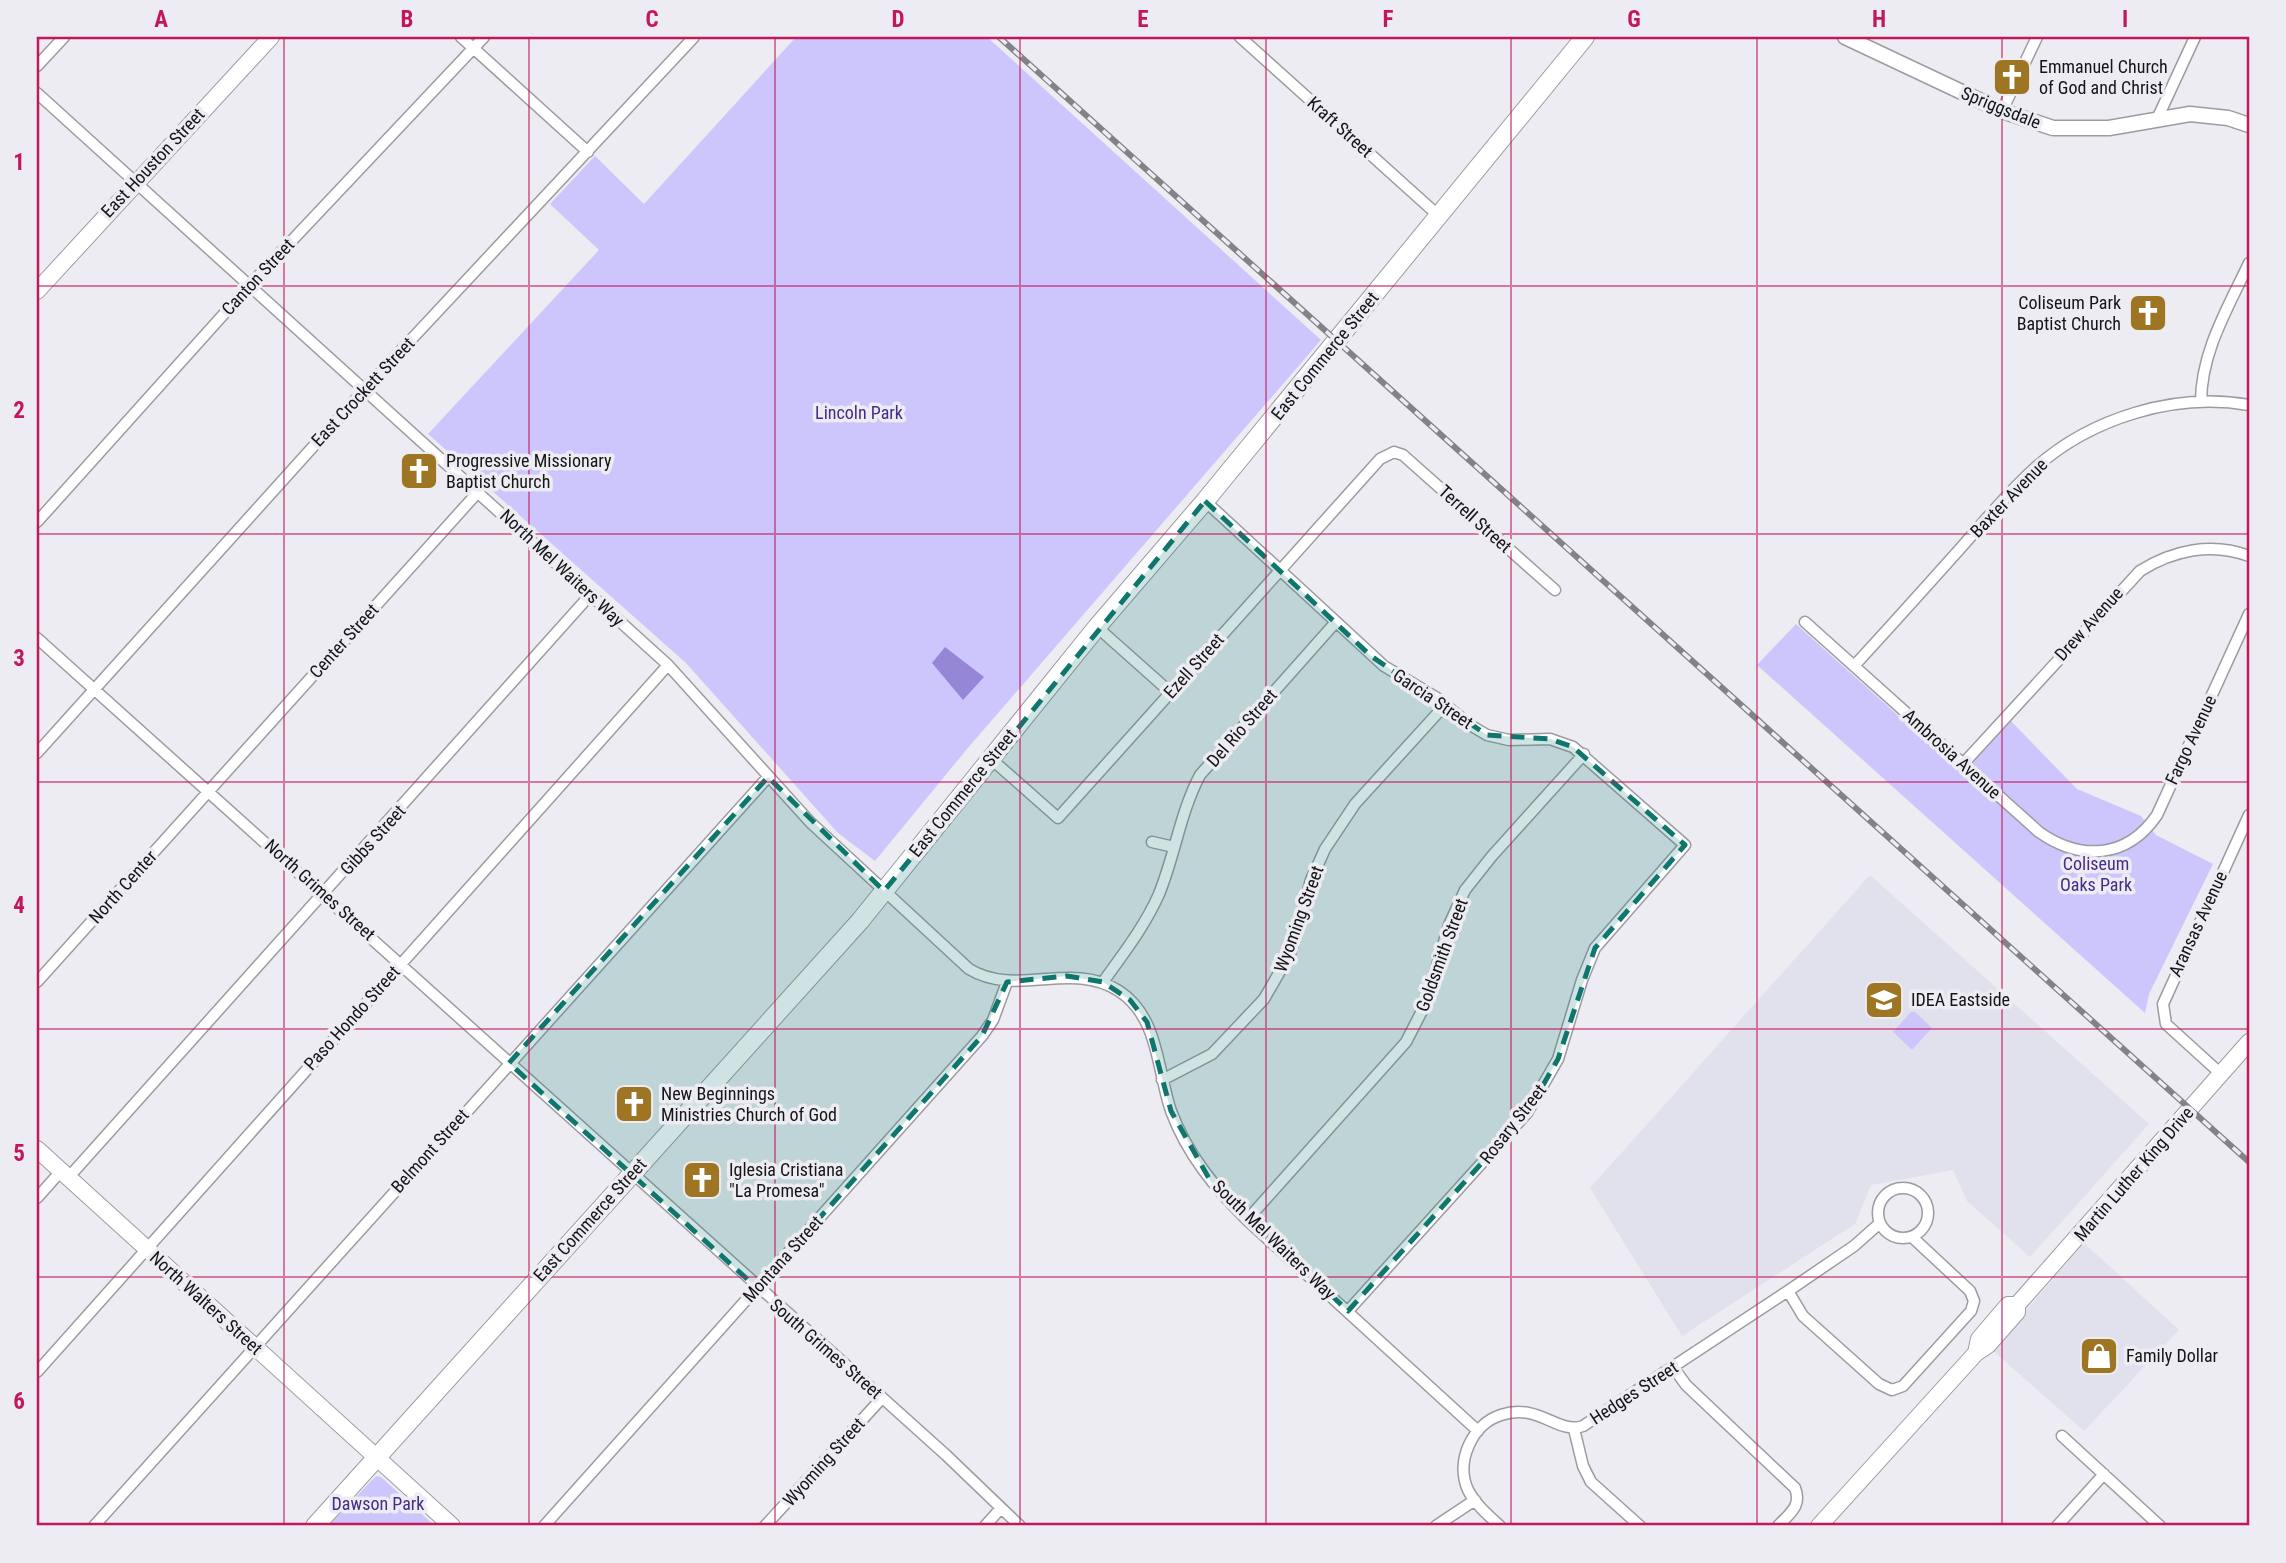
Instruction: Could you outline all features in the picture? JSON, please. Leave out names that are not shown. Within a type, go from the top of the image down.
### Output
[{"type":"main road","name":"East Houston Street","points":[[37,291],[271,37]]},
{"type":"main road","name":"East Commerce Street","points":[[314,1526],[884,891],[1097,627],[1205,501],[1586,37]]},
{"type":"main road","name":"Martin Luther King Drive","points":[[1819,1526],[1976,1353],[1988,1345],[2017,1312],[2017,1305],[2249,1042]]},
{"type":"main road","name":"North Walters Street","points":[[37,1149],[452,1526]]},
{"type":"street","points":[[37,66],[64,37]]},
{"type":"street","points":[[461,37],[588,152]]},
{"type":"street","name":"Canton Street","points":[[37,522],[249,286],[484,37]]},
{"type":"street","name":"East Crockett Street","points":[[37,753],[365,389],[694,37]]},
{"type":"street","name":"Kraft Street","points":[[1240,37],[1440,216]]},
{"type":"street","name":"Spriggsdale","points":[[1846,37],[2033,123],[2071,130],[2109,128],[2182,114],[2212,115],[2249,125]]},
{"type":"street","points":[[2002,111],[2037,37]]},
{"type":"street","points":[[2158,117],[2195,37]]},
{"type":"street","name":"North Mel Waiters Way","points":[[37,93],[668,665],[810,822],[884,891]]},
{"type":"street","points":[[2201,402],[2201,377],[2208,353],[2249,263]]},
{"type":"street","name":"Baxter Avenue","points":[[1854,666],[2017,486],[2058,450],[2082,435],[2133,414],[2201,402],[2249,405]]},
{"type":"street","name":"Ezell Street","points":[[990,758],[1058,818],[1380,459],[1394,452]]},
{"type":"street","name":"Terrell Street","points":[[1394,452],[1403,455],[1555,590]]},
{"type":"street","name":"Center Street","points":[[210,791],[479,491]]},
{"type":"street","name":"Garcia Street","points":[[1205,501],[1384,666],[1446,705],[1487,735],[1509,740],[1550,739],[1584,754],[1685,845]]},
{"type":"street","name":"Drew Avenue","points":[[1963,764],[2140,571],[2173,554],[2197,550],[2222,550],[2249,556]]},
{"type":"street","name":"Gibbs Street","points":[[37,1198],[65,1174],[324,895],[592,594]]},
{"type":"street","name":"Fargo Avenue","points":[[2115,850],[2137,838],[2157,815],[2249,614]]},
{"type":"street","name":"Ambrosia Avenue","points":[[1805,622],[2050,841],[2083,852],[2115,850]]},
{"type":"street","name":"Del Rio Street","points":[[1103,982],[1143,925],[1158,895],[1186,805],[1200,775],[1335,623]]},
{"type":"street","points":[[1097,627],[1170,692]]},
{"type":"street","name":"North Grimes Street","points":[[37,638],[401,963],[631,1174]]},
{"type":"street","name":"Paso Hondo Street","points":[[37,1372],[668,665]]},
{"type":"street","name":"Wyoming Street","points":[[1162,1080],[1212,1054],[1264,999],[1290,954],[1311,880],[1325,849],[1355,804],[1446,705]]},
{"type":"street","name":"Goldsmith Street","points":[[1247,1220],[1406,1042],[1426,1003],[1449,925],[1465,890],[1584,754]]},
{"type":"street","name":"Belmont Street","points":[[94,1526],[768,776]]},
{"type":"street","name":"North Center","points":[[37,982],[210,791]]},
{"type":"street","name":"Aransas Avenue","points":[[2221,1074],[2166,1024],[2163,1004],[2165,994],[2249,815]]},
{"type":"street","points":[[1152,842],[1174,847]]},
{"type":"street","name":"Rosary Street","points":[[1348,1311],[1533,1105],[1558,1059],[1584,972],[1595,948],[1685,845]]},
{"type":"street","name":"South Mel Waiters Way","points":[[884,891],[969,968],[982,976],[1007,982],[1067,976],[1103,982],[1130,1000],[1147,1022],[1171,1111],[1192,1154],[1212,1182],[1247,1220],[1478,1430]]},
{"type":"street","name":"Montana Street","points":[[544,1526],[982,1036],[993,1020],[1007,982]]},
{"type":"street","name":"South Grimes Street","points":[[631,1174],[882,1398],[1020,1526]]},
{"type":"street","name":"Hedges Street","points":[[1478,1430],[1498,1415],[1523,1411],[1533,1412],[1574,1429],[1673,1367],[1854,1246],[1880,1223],[1878,1209],[1884,1198],[1900,1188],[1913,1191],[1923,1199],[1927,1217],[1922,1229],[1912,1237]]},
{"type":"street","points":[[1788,1291],[1803,1316],[1878,1384],[1892,1390],[1903,1386],[1970,1311],[1974,1301],[1970,1291],[1912,1237],[1892,1236],[1880,1223]]},
{"type":"street","points":[[1673,1367],[1686,1385],[1795,1488],[1799,1498],[1797,1506],[1778,1526]]},
{"type":"street","name":"Wyoming Street","points":[[765,1526],[882,1398]]},
{"type":"street","points":[[1574,1429],[1583,1466],[1591,1482],[1640,1526]]},
{"type":"street","points":[[1478,1430],[1469,1444],[1464,1466],[1465,1480],[1475,1500],[1500,1526]]},
{"type":"street","points":[[2062,1436],[2160,1526]]},
{"type":"street","points":[[2057,1526],[2104,1474]]},
{"type":"street","points":[[1436,1526],[1475,1500]]},
{"type":"street","points":[[985,1526],[1001,1508]]},
{"type":"highlighted area","points":[[1205,501],[1371,656],[1487,735],[1550,739],[1573,747],[1685,845],[1595,948],[1558,1059],[1527,1113],[1348,1311],[1211,1182],[1171,1111],[1147,1022],[1130,1000],[1103,982],[1067,976],[1007,982],[982,1036],[757,1288],[509,1063],[768,777],[884,891]]},
{"type":"shaded area","points":[[945,647],[984,677],[963,700],[932,663]]},
{"type":"shaded area","name":"IDEA Eastside","points":[[1870,875],[2149,1124],[2030,1257],[1967,1201],[1953,1170],[1871,1185],[1855,1224],[1682,1336],[1590,1188]]},
{"type":"shaded area","points":[[2084,1243],[2179,1330],[2084,1431],[1992,1350]]},
{"type":"green space","name":"Lincoln Park","points":[[796,37],[987,37],[1321,340],[967,749],[875,861],[838,833],[686,663],[428,434],[599,250],[550,204],[595,156],[644,204]]},
{"type":"green space","name":"Coliseum Oaks Park","points":[[1796,624],[1962,773],[2010,720],[2077,789],[2141,816],[2156,835],[2213,864],[2149,994],[2145,1013],[1757,665]]},
{"type":"green space","points":[[1911,1012],[1915,1012],[1932,1028],[1912,1050],[1893,1032]]},
{"type":"green space","name":"Dawson Park","points":[[376,1476],[381,1477],[435,1526],[328,1526]]},
{"type":"railway","points":[[999,37],[2249,1162]]},
{"type":"place","name":"Emmanuel Church of God and Christ","points":[[2012,77]]},
{"type":"place","name":"Coliseum Park Baptist Church","points":[[2148,313]]},
{"type":"place","name":"Progressive Missionary Baptist Church","points":[[419,471]]},
{"type":"place","name":"IDEA Eastside","points":[[1884,1000]]},
{"type":"place","name":"New Beginnings Ministries Church of God","points":[[634,1104]]},
{"type":"place","name":"Iglesia Cristiana \"La Promesa\"","points":[[702,1180]]},
{"type":"place","name":"Family Dollar","points":[[2099,1356]]}]
